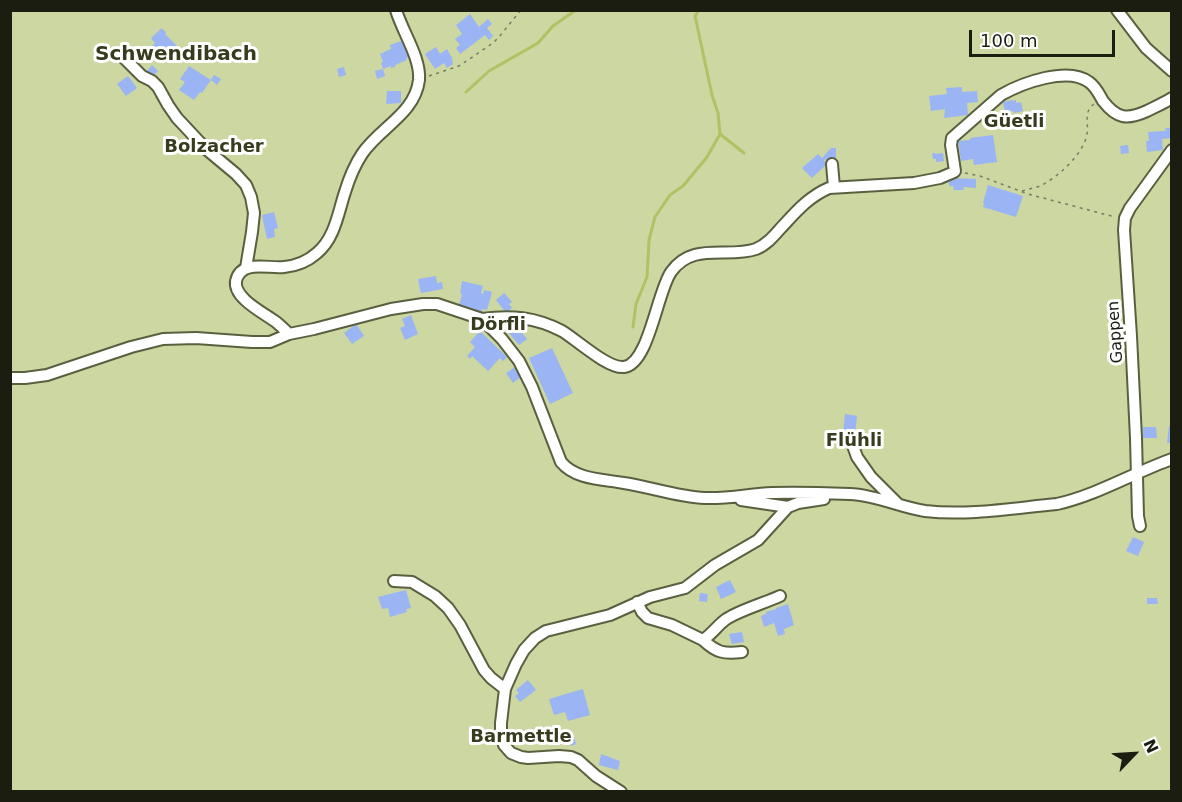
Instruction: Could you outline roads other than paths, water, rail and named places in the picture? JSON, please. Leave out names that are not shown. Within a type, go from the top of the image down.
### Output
[{"type":"street","points":[[246,268],[294,265],[308,260],[320,250],[335,226],[358,161],[371,143],[410,105],[419,80],[418,68],[396,10]]},
{"type":"street","points":[[1117,10],[1146,48],[1172,71]]},
{"type":"street","points":[[122,56],[142,76],[158,87],[177,118],[206,149],[246,185],[254,213],[246,268],[237,279],[236,286],[240,295],[248,303],[275,321],[289,334]]},
{"type":"street","points":[[10,378],[47,375],[131,347],[163,339],[196,338],[262,342],[391,309],[423,304],[444,306],[482,319],[519,317],[553,327],[572,337],[610,364],[626,367],[634,363],[641,353],[662,291],[672,271],[682,261],[702,253],[751,250],[762,246],[800,207],[825,190],[914,183],[940,178],[955,171],[952,138],[1009,90],[1044,79],[1065,75],[1073,76],[1090,82],[1116,113],[1128,118],[1172,98]]},
{"type":"street","name":"Gappen","points":[[1140,526],[1125,218],[1172,150]]},
{"type":"street","points":[[832,164],[834,188]]},
{"type":"street","points":[[482,319],[519,361],[544,415],[561,462],[569,471],[579,475],[706,498],[775,493],[863,495],[923,511],[975,512],[1057,504],[1091,493],[1172,459]]},
{"type":"street","points":[[852,443],[871,477],[898,504]]},
{"type":"street","points":[[621,792],[571,757],[528,758],[516,755],[507,749],[501,732],[505,689],[524,650],[540,634],[554,628],[610,615],[662,593],[680,590],[715,565],[754,543],[788,507],[798,502],[843,494]]},
{"type":"street","points":[[727,498],[788,507]]},
{"type":"street","points":[[394,581],[407,580],[422,586],[448,608],[460,625],[484,670],[505,689]]},
{"type":"street","points":[[703,640],[709,637],[724,620],[780,596]]},
{"type":"street","points":[[637,602],[648,618],[672,625],[703,640],[717,651],[742,652]]},
{"type":"waterway","points":[[466,92],[489,71],[538,43],[553,26],[576,10]]},
{"type":"waterway","points":[[633,327],[636,304],[647,277],[649,240],[655,217],[670,195],[683,186],[707,157],[720,134],[718,113],[695,16],[699,10]]},
{"type":"waterway","points":[[720,134],[744,153]]},
{"type":"district","name":"Schwendibach","points":[[176,55]]},
{"type":"district","name":"Güetli","points":[[1014,122]]},
{"type":"district","name":"Bolzacher","points":[[214,147]]},
{"type":"district","name":"Dörfli","points":[[498,325]]},
{"type":"district","name":"Flühli","points":[[854,441]]},
{"type":"district","name":"Barmettle","points":[[521,737]]}]
